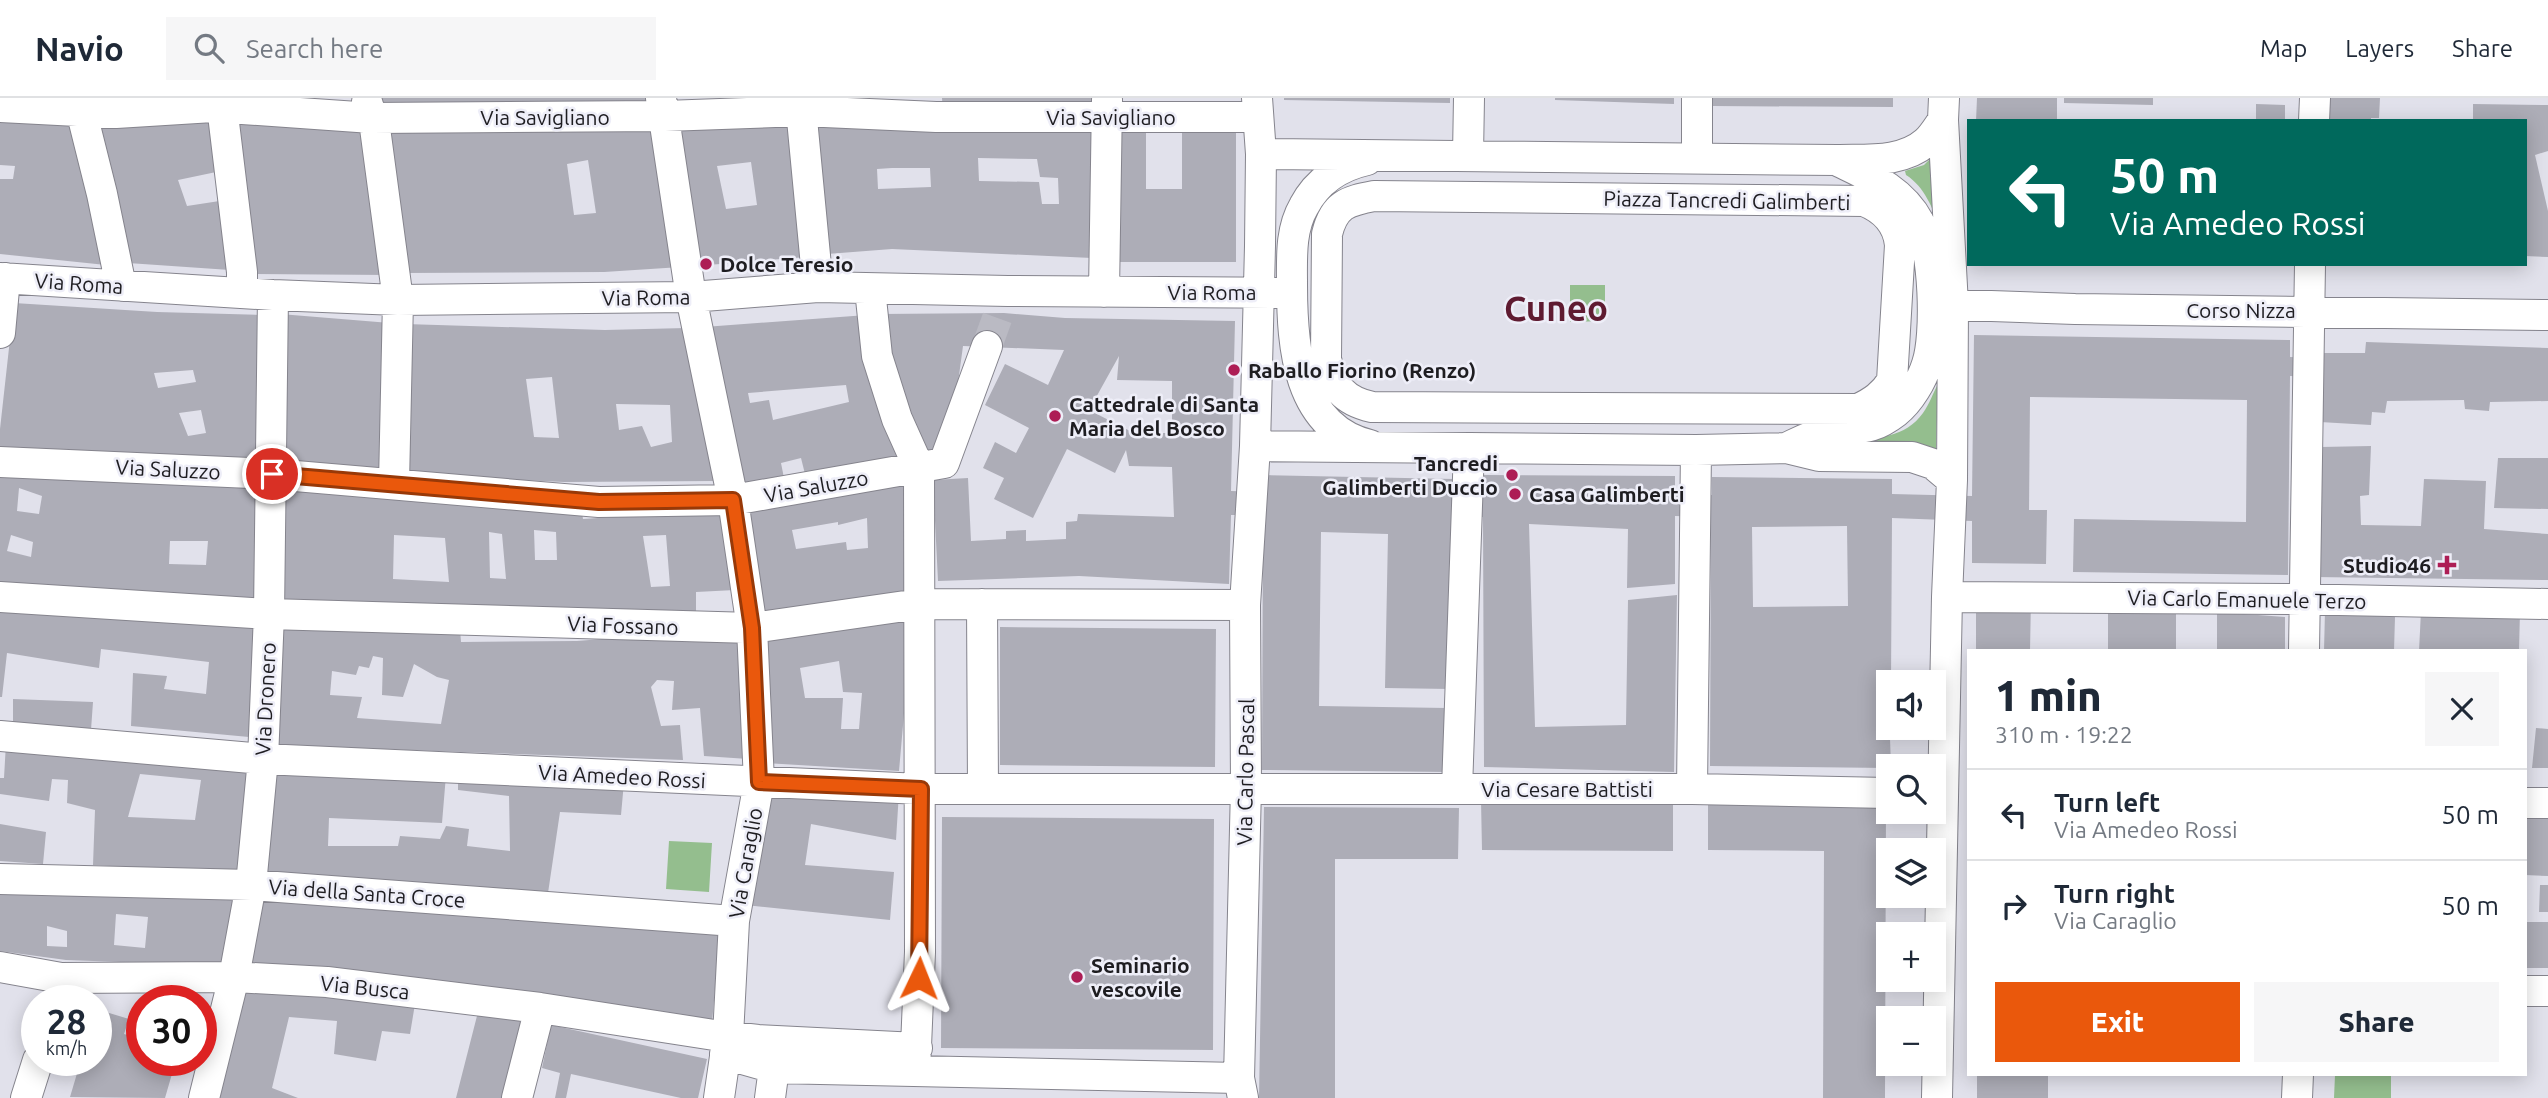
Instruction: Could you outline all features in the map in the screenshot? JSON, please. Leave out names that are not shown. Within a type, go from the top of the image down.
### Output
[{"type":"street","points":[[1468,155],[1469,98]]},
{"type":"street","points":[[1697,98],[1697,158]]},
{"type":"street","points":[[2314,119],[2315,98]]},
{"type":"street","points":[[222,103],[242,272],[242,293]]},
{"type":"street","name":"Via Savigliano","points":[[0,107],[78,104],[138,113],[222,103],[369,108],[801,104],[1258,108]]},
{"type":"street","points":[[78,104],[102,194],[121,286]]},
{"type":"street","points":[[801,104],[818,287]]},
{"type":"street","name":"Via Caraglio","points":[[663,107],[691,297],[733,500],[752,628],[759,782],[734,921],[727,1045],[719,1098]]},
{"type":"street","points":[[369,108],[398,300],[394,484]]},
{"type":"street","points":[[1104,292],[1107,108]]},
{"type":"street","points":[[1255,446],[1261,154],[1258,108]]},
{"type":"street","name":"Piazza Tancredi Galimberti","points":[[1261,154],[1837,160],[1894,158],[1910,152],[1926,141],[1944,109]]},
{"type":"street","name":"Piazza Tancredi Galimberti","points":[[1944,109],[1943,304],[1952,481]]},
{"type":"street","name":"Piazza Tancredi Galimberti","points":[[1385,156],[1337,171],[1317,185],[1303,206],[1294,230],[1292,293],[1293,344],[1299,373],[1311,399],[1325,419],[1346,436],[1387,448]]},
{"type":"street","name":"Piazza Tancredi Galimberti","points":[[1786,447],[1826,432],[1870,428],[1897,411],[1916,389],[1928,362],[1943,304],[1920,222],[1901,196],[1879,180],[1837,160]]},
{"type":"street","name":"Piazza Tancredi Galimberti","points":[[1374,196],[1864,201],[1878,207],[1899,234],[1892,381],[1885,392],[1873,402],[1858,409],[1372,407],[1356,404],[1336,385],[1329,372],[1325,345],[1326,247],[1330,220],[1338,208],[1353,200],[1374,196]]},
{"type":"street","points":[[2304,649],[2310,266]]},
{"type":"street","points":[[0,333],[2,278]]},
{"type":"street","name":"Via Roma","points":[[2,278],[398,300],[691,297],[818,287],[870,289],[1004,302],[1104,292],[1292,293]]},
{"type":"street","points":[[870,289],[877,356],[897,419],[919,468],[921,789],[916,1059]]},
{"type":"street","name":"Via Dronero","points":[[204,1098],[234,977],[251,885],[263,759],[269,614],[273,295]]},
{"type":"street","name":"Corso Nizza","points":[[1943,304],[2075,309],[2548,315]]},
{"type":"street","name":"Via Saluzzo","points":[[0,462],[272,474],[599,502],[733,500],[944,463],[987,346]]},
{"type":"street","name":"Piazza Tancredi Galimberti","points":[[1255,446],[1696,450],[1786,447],[1819,456],[1912,457],[1933,464],[1952,481]]},
{"type":"street","name":"Via Carlo Pascal","points":[[1241,1088],[1245,605],[1255,446]]},
{"type":"street","points":[[1457,789],[1469,449]]},
{"type":"street","points":[[1692,789],[1696,450]]},
{"type":"street","points":[[1937,1098],[1955,962],[1949,794],[1947,597],[1952,481]]},
{"type":"street","name":"Via Fossano","points":[[0,597],[269,614],[752,628],[919,604],[1245,605]]},
{"type":"street","name":"Via Carlo Emanuele Terzo","points":[[1947,597],[2305,599],[2548,604]]},
{"type":"street","points":[[982,604],[983,789]]},
{"type":"street","name":"Via Amedeo Rossi","points":[[0,736],[263,759],[921,789],[1245,788]]},
{"type":"street","name":"Via Cesare Battisti","points":[[1245,788],[1692,789],[1876,793]]},
{"type":"street","points":[[2527,803],[2548,803]]},
{"type":"street","name":"Via della Santa Croce","points":[[0,879],[251,885],[734,921]]},
{"type":"street","name":"Via Busca","points":[[0,967],[47,985]]},
{"type":"street","name":"Via Busca","points":[[112,985],[234,977],[327,982],[540,1008],[727,1045]]},
{"type":"street","points":[[2527,991],[2548,991]]},
{"type":"street","points":[[517,1098],[540,1008]]},
{"type":"street","points":[[727,1045],[758,1040],[916,1059],[1241,1088]]},
{"type":"street","points":[[727,1045],[774,1068],[916,1059]]},
{"type":"street","points":[[770,1098],[774,1068]]},
{"type":"street","points":[[26,1098],[33,1076]]},
{"type":"street","points":[[2297,1098],[2298,1076]]},
{"type":"green space","points":[[1940,149],[1940,227],[1923,192],[1905,171],[1924,165]]},
{"type":"green space","points":[[1570,285],[1605,285],[1605,321],[1570,322]]},
{"type":"green space","points":[[1938,384],[1936,449],[1838,439],[1884,436],[1906,429],[1923,413]]},
{"type":"green space","points":[[669,841],[712,843],[709,892],[666,889]]},
{"type":"green space","points":[[2335,1076],[2391,1076],[2391,1098],[2334,1098]]},
{"type":"building","points":[[374,98],[651,98],[653,107],[378,112]]},
{"type":"building","points":[[942,98],[1098,98],[1098,109],[943,111]]},
{"type":"building","points":[[1450,98],[1450,103],[1284,100]]},
{"type":"building","points":[[1674,98],[1674,104],[1555,100]]},
{"type":"building","points":[[1712,98],[1893,98],[1893,107],[1712,106]]},
{"type":"building","points":[[1977,98],[2057,98],[2057,119],[1976,119]]},
{"type":"building","points":[[2064,98],[2153,98],[2153,105],[2064,103]]},
{"type":"building","points":[[2327,98],[2380,98],[2379,118],[2326,119]]},
{"type":"building","points":[[2256,104],[2285,105],[2285,119],[2256,119]]},
{"type":"building","points":[[2473,104],[2548,105],[2548,151],[2535,155],[2548,211],[2548,257],[2527,256],[2527,119],[2473,119]]},
{"type":"building","points":[[215,113],[221,171],[178,180],[187,206],[226,200],[230,270],[128,263],[95,125]]},
{"type":"building","points":[[0,117],[74,118],[106,265],[0,254],[0,179],[13,179],[15,166],[0,165]]},
{"type":"building","points":[[231,118],[369,126],[390,275],[251,274]]},
{"type":"building","points":[[794,119],[806,257],[695,266],[679,126]],"holes":[[[751,162],[757,205],[726,209],[717,166]]]},
{"type":"building","points":[[809,121],[1093,127],[1092,258],[892,249],[827,254]],"holes":[[[978,158],[1037,159],[1040,177],[1058,178],[1059,204],[1042,204],[1039,182],[979,181]],[[930,168],[931,187],[878,189],[877,169]]]},
{"type":"building","points":[[1182,123],[1236,123],[1236,262],[1117,262],[1117,125],[1146,125],[1146,189],[1182,189]]},
{"type":"building","points":[[659,125],[681,267],[604,272],[403,273],[382,127]],"holes":[[[588,160],[596,213],[574,215],[567,164]]]},
{"type":"building","points":[[14,303],[157,312],[266,315],[267,465],[0,451]],"holes":[[[193,370],[196,382],[158,388],[154,373]],[[201,410],[206,433],[188,436],[179,413]]]},
{"type":"building","points":[[1004,313],[1065,318],[1235,321],[1231,491],[1263,492],[1263,475],[1454,479],[1454,492],[1483,493],[1484,475],[1675,476],[1675,494],[1712,495],[1712,477],[1892,479],[1892,494],[1972,496],[1974,335],[2290,340],[2290,357],[2321,358],[2320,353],[2365,353],[2366,342],[2548,348],[2548,401],[2490,402],[2489,411],[2465,409],[2464,400],[2387,401],[2385,413],[2372,412],[2371,425],[2320,422],[2320,377],[2290,376],[2288,575],[2073,572],[2074,519],[2246,522],[2247,400],[2030,397],[2029,510],[2047,510],[2046,564],[1972,563],[1972,521],[1892,518],[1891,670],[1876,670],[1876,740],[1890,740],[1891,754],[1876,754],[1876,768],[1710,766],[1711,517],[1675,516],[1675,584],[1627,588],[1628,529],[1529,524],[1535,727],[1626,725],[1628,600],[1677,595],[1674,772],[1484,767],[1483,517],[1453,516],[1450,689],[1385,688],[1388,534],[1321,532],[1319,706],[1447,708],[1447,772],[1262,770],[1263,515],[1231,515],[1229,584],[1079,576],[938,581],[933,480],[968,478],[971,541],[1006,539],[1006,531],[1026,530],[1026,541],[1066,539],[1066,522],[1077,521],[1078,514],[1174,517],[1172,467],[1129,466],[1126,450],[1115,473],[1067,449],[1033,518],[994,499],[1004,478],[983,468],[995,442],[1016,453],[1029,428],[985,405],[1005,364],[1048,385],[1064,350],[963,346],[955,405],[941,450],[919,452],[879,314]],"holes":[[[1119,356],[1117,380],[1172,381],[1172,433],[1134,433],[1089,410]],[[1847,526],[1848,606],[1753,607],[1752,527]]]},
{"type":"building","points":[[280,314],[390,323],[387,474],[280,465]]},
{"type":"building","points":[[867,315],[900,456],[805,474],[801,458],[781,463],[784,478],[738,485],[704,327]],"holes":[[[846,385],[849,402],[773,420],[769,400],[750,403],[748,393]]]},
{"type":"building","points":[[405,324],[605,330],[686,328],[715,481],[564,482],[406,475]],"holes":[[[552,377],[559,438],[534,437],[526,379]],[[616,404],[670,405],[672,442],[651,447],[642,426],[619,430]]]},
{"type":"building","points":[[2371,446],[2369,495],[2360,496],[2361,525],[2421,526],[2424,479],[2486,481],[2484,529],[2548,534],[2548,580],[2314,577],[2321,447]]},
{"type":"building","points":[[2498,458],[2548,458],[2548,509],[2494,508]]},
{"type":"building","points":[[0,470],[264,482],[260,607],[0,590]],"holes":[[[19,488],[42,496],[39,514],[17,511]],[[11,535],[33,542],[31,557],[7,551]],[[170,541],[208,541],[206,565],[169,564]]]},
{"type":"building","points":[[914,476],[912,593],[758,617],[737,503]],"holes":[[[867,518],[868,548],[847,550],[846,542],[796,549],[792,530],[838,522],[838,525]]]},
{"type":"building","points":[[280,481],[581,506],[583,519],[613,517],[613,508],[723,509],[735,590],[696,592],[696,618],[531,615],[531,607],[278,604]],"holes":[[[534,530],[556,532],[557,560],[535,560]],[[489,532],[502,534],[506,579],[490,578]],[[394,535],[445,538],[449,582],[393,579]],[[666,535],[670,586],[651,587],[643,536]]]},
{"type":"building","points":[[1976,597],[2031,598],[2030,649],[1976,649]]},
{"type":"building","points":[[0,610],[257,622],[249,737],[131,726],[133,673],[167,676],[164,689],[206,694],[209,662],[101,649],[99,668],[7,653],[0,697]]},
{"type":"building","points":[[2325,611],[2395,617],[2394,649],[2324,649]]},
{"type":"building","points":[[2421,611],[2520,611],[2519,649],[2419,649]]},
{"type":"building","points":[[2108,612],[2176,613],[2176,649],[2108,649]]},
{"type":"building","points":[[2217,612],[2285,617],[2285,649],[2217,649]]},
{"type":"building","points":[[910,613],[899,771],[765,763],[758,633]],"holes":[[[839,661],[843,692],[862,693],[859,729],[841,729],[843,698],[805,698],[800,668]]]},
{"type":"building","points":[[273,619],[460,629],[461,642],[577,641],[676,633],[746,635],[748,759],[704,756],[700,708],[672,710],[674,681],[657,680],[651,687],[661,726],[680,725],[683,760],[270,745]],"holes":[[[373,656],[383,658],[382,695],[403,697],[414,664],[437,677],[449,680],[441,724],[357,718],[362,697],[330,695],[332,671],[356,675],[359,666],[369,668]]]},
{"type":"building","points":[[1000,627],[1216,629],[1215,767],[1000,765]]},
{"type":"building","points":[[13,699],[93,702],[91,730],[13,724]]},
{"type":"building","points":[[2536,728],[2548,729],[2548,768],[2532,768]]},
{"type":"building","points":[[6,743],[257,764],[243,874],[93,865],[95,810],[67,803],[68,780],[52,779],[49,801],[0,794],[0,778],[4,778]],"holes":[[[140,774],[201,780],[195,820],[128,817]]]},
{"type":"building","points":[[272,764],[446,775],[442,823],[329,818],[328,846],[398,846],[400,836],[440,839],[446,826],[469,829],[467,846],[510,851],[509,796],[458,790],[458,773],[624,782],[621,815],[560,812],[548,893],[262,875]]},
{"type":"building","points":[[763,786],[899,792],[896,840],[811,824],[805,865],[894,872],[890,920],[745,905]]},
{"type":"building","points":[[1481,800],[1673,800],[1673,851],[1482,850]]},
{"type":"building","points":[[1708,800],[1876,802],[1876,824],[1886,824],[1886,838],[1876,838],[1876,908],[1886,908],[1886,922],[1876,922],[1876,992],[1885,992],[1885,1006],[1876,1006],[1876,1076],[1885,1076],[1885,1098],[1823,1098],[1824,851],[1708,850]]},
{"type":"building","points":[[1264,807],[1459,808],[1458,859],[1335,859],[1335,1098],[1259,1098]]},
{"type":"building","name":"Seminario vescovile","points":[[942,817],[1214,819],[1213,1050],[941,1048]]},
{"type":"building","points":[[2527,817],[2548,817],[2548,876],[2527,875]]},
{"type":"building","points":[[0,824],[46,832],[43,864],[0,861]]},
{"type":"building","points":[[0,885],[244,891],[230,966],[66,960],[0,951]],"holes":[[[116,914],[148,917],[145,948],[114,945]],[[47,926],[67,931],[67,947],[47,946]]]},
{"type":"building","points":[[2540,885],[2548,885],[2548,912],[2539,912]]},
{"type":"building","points":[[256,890],[720,933],[712,1023],[245,963]]},
{"type":"building","points":[[2527,922],[2548,922],[2548,968],[2527,968]]},
{"type":"building","points":[[246,984],[416,998],[410,1034],[382,1031],[376,1061],[334,1054],[337,1021],[289,1017],[272,1088],[298,1098],[218,1098]]},
{"type":"building","points":[[478,1012],[530,1018],[509,1098],[456,1098]]},
{"type":"building","points":[[112,1014],[126,1018],[126,1076],[171,1076],[165,1098],[70,1097],[76,1076],[112,1076]]},
{"type":"building","points":[[551,1025],[707,1059],[698,1098],[681,1098],[571,1074],[566,1098],[555,1098],[560,1073],[542,1068]]},
{"type":"building","points":[[1977,1076],[2048,1076],[2048,1098],[1977,1098]]},
{"type":"tunnel","points":[[987,346],[999,313]]},
{"type":"place","name":"Dolce Teresio","points":[[706,264]]},
{"type":"place","name":"Raballo Fiorino (Renzo)","points":[[1234,370]]},
{"type":"place","name":"Cattedrale di Santa Maria del Bosco","points":[[1055,416]]},
{"type":"place","name":"Tancredi Galimberti Duccio","points":[[1512,475]]},
{"type":"place","name":"Casa Galimberti","points":[[1515,494]]},
{"type":"place","name":"Studio46","points":[[2447,565]]},
{"type":"place","name":"Seminario vescovile","points":[[1077,977]]},
{"type":"district","name":"Cuneo","points":[[1556,308]]},
{"type":"route","points":[[272,474],[599,502],[733,500],[752,628],[759,782],[921,789],[919,978]]}]
